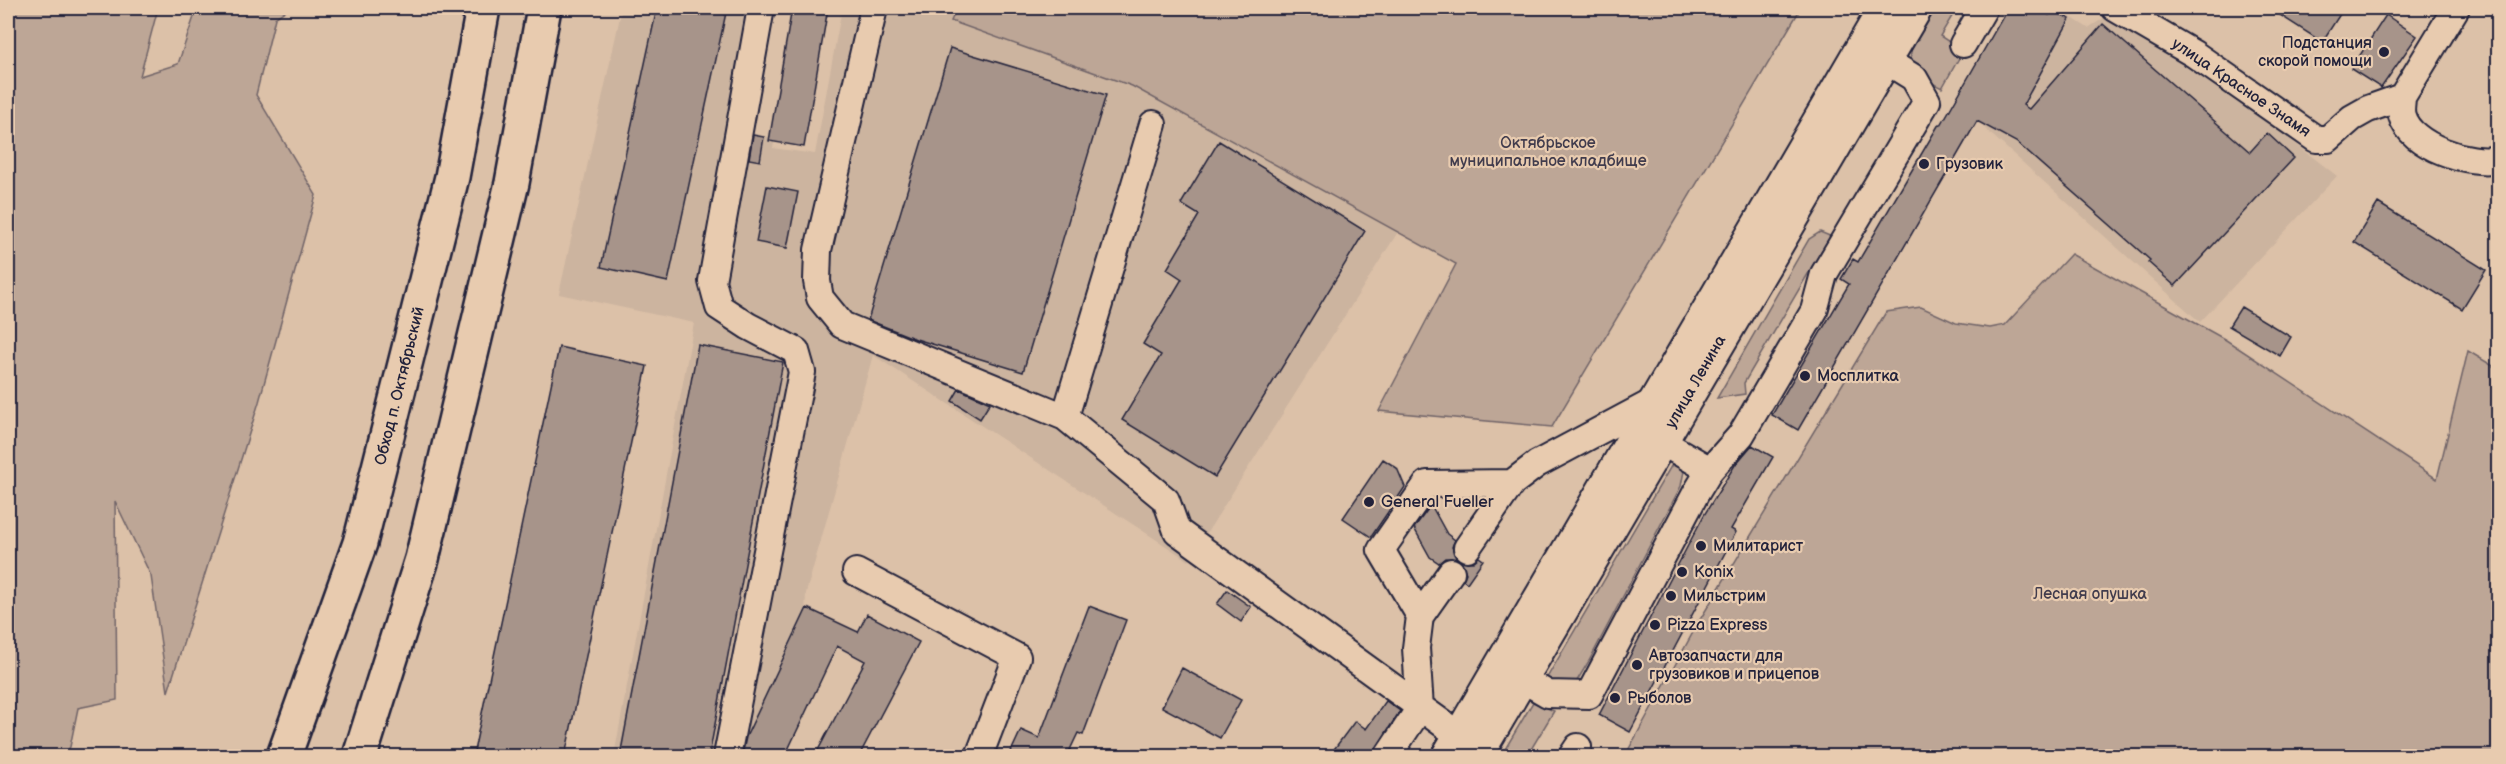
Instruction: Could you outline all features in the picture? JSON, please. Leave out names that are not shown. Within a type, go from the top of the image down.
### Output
[{"type":"highway","name":"Обход п. Октябрьский","points":[[284,756],[360,543],[452,177],[483,8]]},
{"type":"highway","points":[[360,756],[422,559],[512,183],[544,8]]},
{"type":"main road","name":"улица Ленина","points":[[1461,750],[1655,401],[1886,8]]},
{"type":"main road","name":"улица Ленина","points":[[1461,750],[1522,679],[1916,8]]},
{"type":"main road","points":[[279,756],[300,712]]},
{"type":"street","points":[[727,756],[802,372],[796,351],[748,326],[719,307],[712,281],[761,8]]},
{"type":"street","points":[[874,8],[818,250],[817,281],[820,298],[842,325],[1065,417],[1166,500],[1177,531],[1420,708],[1461,750]]},
{"type":"street","points":[[1964,44],[1984,8]]},
{"type":"street","name":"улица Красное Знамя","points":[[2115,8],[2194,54],[2316,139],[2328,139],[2352,118],[2368,109],[2402,97]]},
{"type":"street","points":[[2456,8],[2402,97],[2401,115],[2410,131],[2431,145],[2459,158],[2492,161],[2499,159]]},
{"type":"street","points":[[1522,679],[1548,694],[1589,695],[1710,470],[1741,435],[1814,311],[1824,274],[1927,101],[1914,78],[1885,60]]},
{"type":"street","points":[[1065,417],[1153,124]]},
{"type":"street","points":[[1467,549],[1512,483],[1537,464],[1655,401]]},
{"type":"street","points":[[1662,441],[1710,470]]},
{"type":"street","points":[[1420,616],[1381,550],[1426,484],[1512,483]]},
{"type":"street","points":[[856,572],[1017,657],[979,756]]},
{"type":"street","points":[[1388,756],[1420,708],[1416,648],[1420,616],[1451,572]]},
{"type":"shaded area","points":[[622,8],[747,8],[727,129],[775,138],[773,148],[815,154],[842,8],[957,8],[951,21],[1132,86],[1398,232],[1189,561],[873,355],[806,593],[805,616],[743,756],[614,756],[694,323],[559,294]]},
{"type":"shaded area","points":[[2044,8],[2056,8],[2088,28],[2104,18],[2217,83],[2337,176],[2200,322],[1983,127]]},
{"type":"green space","points":[[8,8],[158,8],[140,76],[178,64],[197,8],[289,8],[275,18],[256,95],[316,195],[259,402],[168,692],[151,576],[115,501],[117,700],[78,708],[70,747],[64,756],[8,756]]},
{"type":"green space","name":"Октябрьское муниципальное кладбище","points":[[957,8],[1801,8],[1552,427],[1379,411],[1456,264],[1132,86],[951,21]]},
{"type":"green space","points":[[1933,8],[1957,8],[1940,36],[1963,51],[1942,88],[1926,79],[1917,71],[1912,62],[1913,43]]},
{"type":"green space","points":[[1820,232],[1832,237],[1827,250],[1822,250],[1744,383],[1745,394],[1717,398],[1809,239]]},
{"type":"green space","name":"Лесная опушка","points":[[2071,254],[2226,340],[2437,479],[2468,351],[2498,369],[2498,756],[1625,756],[1701,618],[1886,312],[1921,307],[1956,323],[1990,328],[2005,325]]},
{"type":"green space","points":[[1674,461],[1685,466],[1681,486],[1589,661],[1572,689],[1545,681]]},
{"type":"green space","points":[[1533,702],[1554,711],[1527,756],[1501,756]]},
{"type":"building","points":[[657,8],[727,8],[668,282],[601,267]]},
{"type":"building","points":[[792,8],[828,8],[804,147],[769,141]]},
{"type":"building","points":[[2008,8],[2036,8],[2049,15],[2052,10],[2070,19],[2023,105],[2029,109],[2103,24],[2250,152],[2267,133],[2294,158],[2175,286],[2148,262],[2150,260],[2016,142],[1977,121],[1798,430],[1772,415],[1849,284],[1841,279],[1853,259],[1858,262],[1939,124],[1941,125]]},
{"type":"building","points":[[2269,8],[2344,8],[2322,42]]},
{"type":"building","name":"Подстанция скорой помощи","points":[[2386,15],[2417,36],[2381,88],[2351,69]]},
{"type":"building","points":[[950,48],[1106,95],[1023,372],[916,339],[868,320]]},
{"type":"building","points":[[753,135],[764,137],[760,161],[749,159]]},
{"type":"building","points":[[1219,141],[1365,231],[1215,477],[1122,420],[1161,355],[1143,344],[1182,279],[1167,269],[1199,215],[1181,204]]},
{"type":"building","points":[[767,186],[798,192],[787,248],[756,242]]},
{"type":"building","points":[[2378,203],[2486,270],[2462,309],[2354,242]]},
{"type":"building","points":[[2241,307],[2291,337],[2280,356],[2229,326]]},
{"type":"building","points":[[698,345],[783,362],[709,756],[620,756]]},
{"type":"building","points":[[559,347],[647,366],[565,756],[473,756]]},
{"type":"building","points":[[959,389],[990,403],[980,419],[952,401]]},
{"type":"building","points":[[1752,445],[1773,457],[1731,529],[1736,532],[1630,732],[1599,715],[1704,515],[1735,465]]},
{"type":"building","points":[[1383,459],[1397,468],[1405,487],[1371,537],[1343,518]]},
{"type":"building","points":[[1431,505],[1447,534],[1455,540],[1452,547],[1457,559],[1445,558],[1439,563],[1430,557],[1414,528]]},
{"type":"building","points":[[1479,557],[1483,560],[1467,583],[1463,580],[1466,573],[1461,561],[1473,562]]},
{"type":"building","points":[[1227,590],[1251,607],[1241,622],[1217,604]]},
{"type":"building","points":[[1089,606],[1126,620],[1083,735],[1078,733],[1067,756],[1009,756],[1021,730],[1039,738]]},
{"type":"building","points":[[807,608],[858,632],[867,614],[919,642],[859,756],[815,756],[865,661],[837,646],[785,756],[742,756],[746,737]]},
{"type":"building","points":[[1182,668],[1241,700],[1220,738],[1162,707]]},
{"type":"building","points":[[1386,701],[1400,711],[1371,756],[1329,756],[1355,721],[1366,729]]},
{"type":"place","name":"Подстанция скорой помощи","points":[[2384,52]]},
{"type":"place","name":"Грузовик","points":[[1924,164]]},
{"type":"place","name":"Мосплитка","points":[[1805,376]]},
{"type":"place","name":"General Fueller","points":[[1369,502]]},
{"type":"place","name":"Милитарист","points":[[1701,546]]},
{"type":"place","name":"Konix","points":[[1682,572]]},
{"type":"place","name":"Мильстрим","points":[[1671,596]]},
{"type":"place","name":"Pizza Express","points":[[1655,625]]},
{"type":"place","name":"Автозапчасти для грузовиков и прицепов","points":[[1637,665]]},
{"type":"place","name":"Рыболов","points":[[1615,698]]}]
